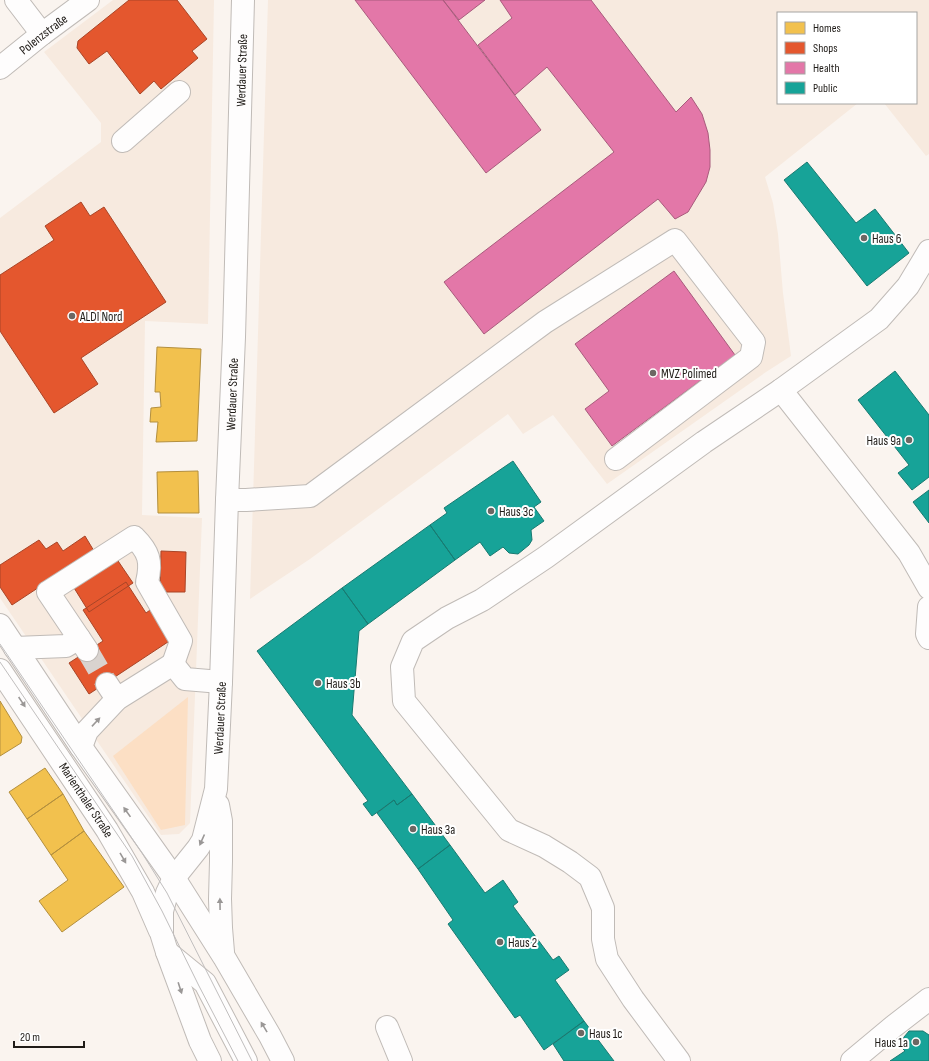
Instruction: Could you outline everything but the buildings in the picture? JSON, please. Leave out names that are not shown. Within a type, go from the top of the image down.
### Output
[{"type":"main road","points":[[16,0],[42,34]]},
{"type":"main road","name":"Polenzstraße","points":[[0,68],[42,34],[88,0]]},
{"type":"main road","name":"Werdauer Straße","points":[[229,965],[220,928],[220,821],[216,789],[234,337],[243,0]]},
{"type":"main road","points":[[123,141],[179,92]]},
{"type":"main road","points":[[227,500],[310,496],[545,322],[675,240],[754,342],[751,357],[616,459]]},
{"type":"main road","points":[[679,1061],[633,999],[607,959],[603,939],[603,908],[590,877],[570,862],[544,846],[508,830],[404,701],[402,667],[413,640],[446,618],[482,600],[546,557],[704,442],[879,319],[908,286],[929,251]]},
{"type":"main road","points":[[780,390],[909,553],[929,588]]},
{"type":"main road","points":[[15,648],[83,644],[48,592],[134,537],[139,542],[149,559],[150,570],[147,582],[181,641],[173,664],[112,692],[87,731],[81,747]]},
{"type":"main road","points":[[929,607],[927,634],[929,638]]},
{"type":"main road","name":"Marienthaler Straße","points":[[0,625],[81,747],[174,878]]},
{"type":"main road","points":[[173,664],[185,680],[221,682]]},
{"type":"main road","name":"Marienthaler Straße","points":[[0,670],[107,830],[143,892],[165,944]]},
{"type":"main road","name":"Werdauer Straße","points":[[210,1061],[197,1034],[165,944],[162,911],[167,893],[174,878],[198,848],[202,840],[216,789]]},
{"type":"main road","name":"Werdauer Straße","points":[[174,878],[229,965],[283,1061]]},
{"type":"main road","points":[[165,944],[205,983],[218,1005],[246,1061]]},
{"type":"main road","points":[[218,1005],[218,994],[229,965]]},
{"type":"main road","points":[[852,1061],[929,999]]},
{"type":"main road","points":[[387,1027],[401,1061]]},
{"type":"shaded area","points":[[113,0],[214,0],[208,324],[145,321],[142,515],[202,518],[190,823],[179,834],[161,835],[0,598],[0,218],[101,142],[101,123],[44,52]]},
{"type":"shaded area","points":[[268,0],[929,0],[929,154],[926,156],[885,104],[917,104],[917,12],[777,12],[777,104],[857,104],[765,177],[773,203],[778,234],[783,293],[791,356],[607,484],[553,415],[523,434],[508,414],[310,559],[250,599]]},
{"type":"shaded area","points":[[188,697],[185,825],[161,830],[113,756]]},
{"type":"tunnel","points":[[87,650],[107,684]]},
{"type":"tram line","points":[[0,644],[142,853],[167,893],[252,1061]]},
{"type":"tram line","points":[[0,662],[132,856],[162,911],[238,1061]]},
{"type":"place","name":"Haus 6","points":[[864,238]]},
{"type":"place","name":"ALDI Nord","points":[[72,316]]},
{"type":"place","name":"MVZ Polimed","points":[[653,373]]},
{"type":"place","name":"Haus 9a","points":[[909,440]]},
{"type":"place","name":"Haus 3c","points":[[491,511]]},
{"type":"place","name":"Haus 3b","points":[[318,683]]},
{"type":"place","name":"Haus 3a","points":[[413,829]]},
{"type":"place","name":"Haus 2","points":[[500,942]]},
{"type":"place","name":"Haus 1c","points":[[581,1033]]},
{"type":"place","name":"Haus 1a","points":[[916,1042]]}]
